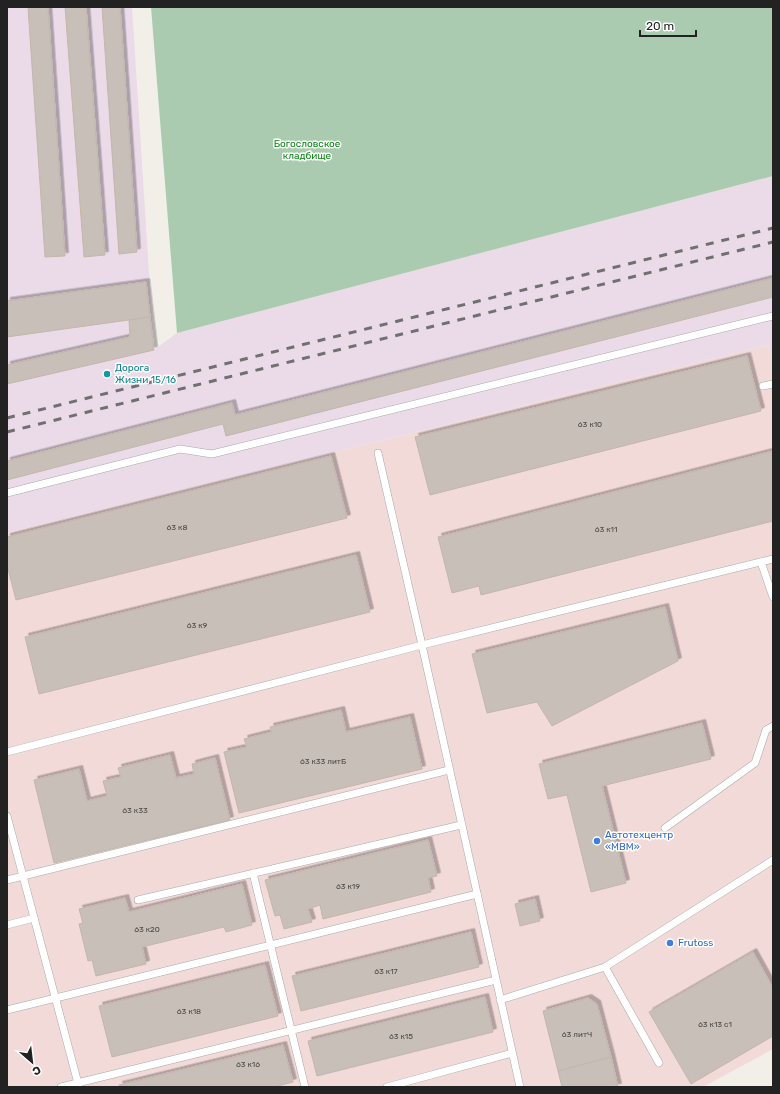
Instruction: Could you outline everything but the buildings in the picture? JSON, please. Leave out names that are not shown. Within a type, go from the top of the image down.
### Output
[{"type":"lane","points":[[7,493],[180,449],[212,454],[773,316]]},
{"type":"lane","points":[[763,386],[773,384]]},
{"type":"lane","points":[[378,453],[520,1087]]},
{"type":"lane","points":[[7,752],[422,645],[773,559]]},
{"type":"lane","points":[[761,562],[773,597]]},
{"type":"lane","points":[[665,828],[755,763],[766,730],[773,726]]},
{"type":"lane","points":[[7,880],[449,770]]},
{"type":"lane","points":[[7,816],[78,1085]]},
{"type":"lane","points":[[138,900],[461,825]]},
{"type":"lane","points":[[500,1000],[605,967],[773,860]]},
{"type":"lane","points":[[253,873],[305,1087]]},
{"type":"lane","points":[[7,1010],[477,894]]},
{"type":"lane","points":[[7,925],[34,918]]},
{"type":"lane","points":[[605,967],[659,1063]]},
{"type":"lane","points":[[61,1087],[78,1085],[292,1030],[496,980]]},
{"type":"lane","points":[[387,1087],[512,1053]]},
{"type":"shaded area","points":[[7,7],[132,7],[154,350],[177,333],[773,176],[773,357],[771,358],[768,345],[7,533]]},
{"type":"shaded area","points":[[768,345],[771,358],[773,357],[773,1049],[703,1087],[7,1087],[7,533]]},
{"type":"green space","name":"Богословское кладбище","points":[[151,7],[773,7],[773,176],[177,333]]},
{"type":"railway","points":[[7,418],[773,228]]},
{"type":"railway","points":[[7,432],[773,242]]},
{"type":"place","name":"Дорога Жизни 15/16","points":[[107,374]]},
{"type":"place","name":"Автотехцентр «МВМ»","points":[[597,841]]},
{"type":"place","name":"Frutoss","points":[[670,943]]}]
